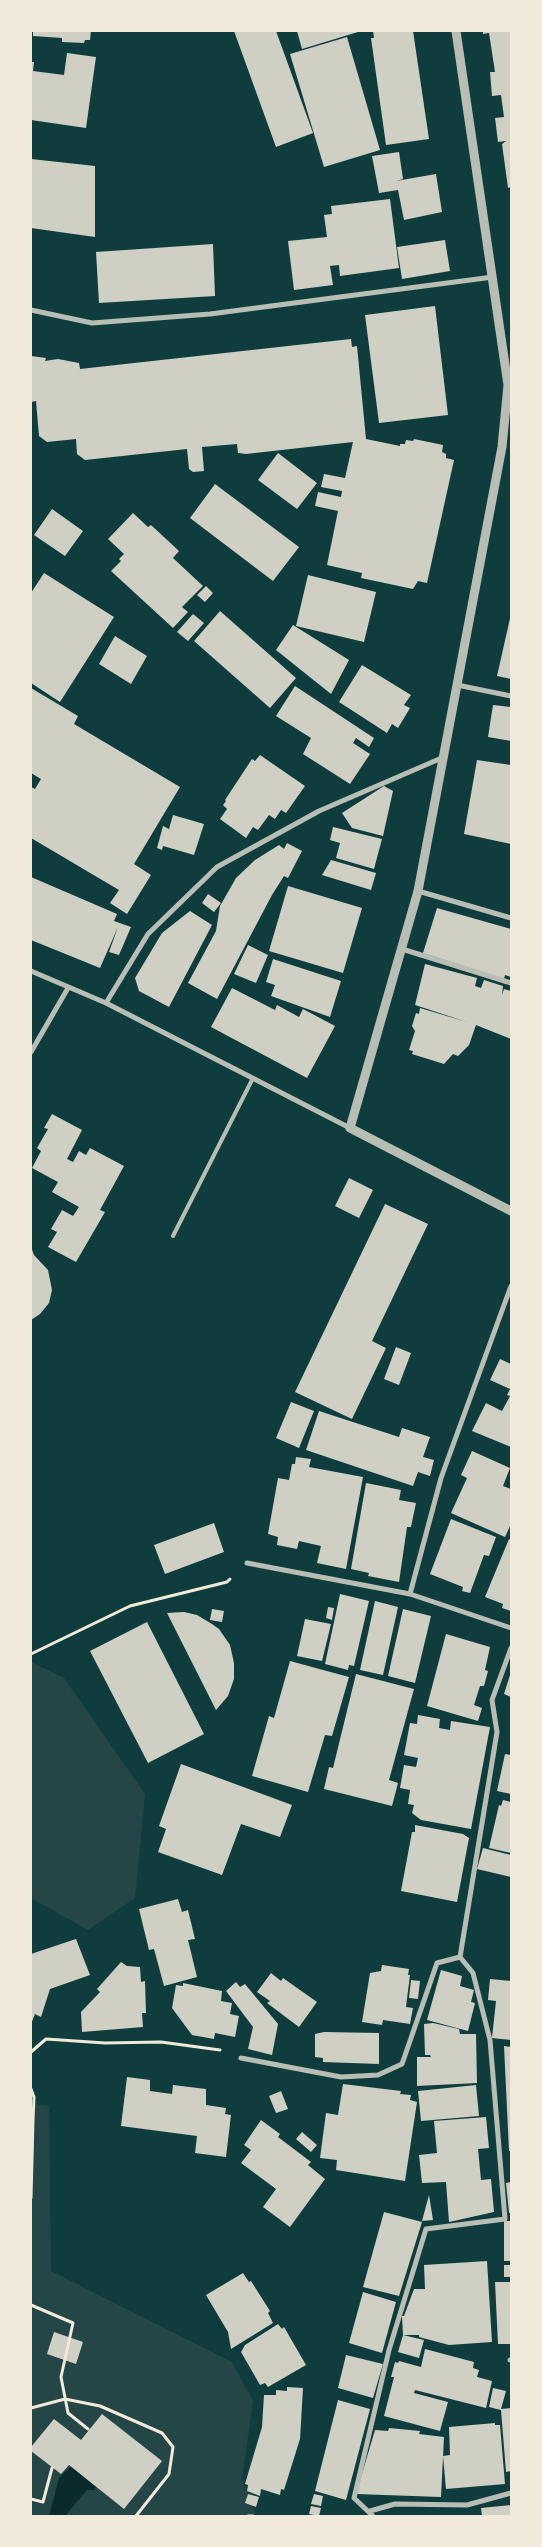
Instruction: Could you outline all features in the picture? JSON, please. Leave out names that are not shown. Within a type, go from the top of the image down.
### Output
[{"type":"street","points":[[350,1128],[418,891],[507,448],[508,384],[456,31]]},
{"type":"street","points":[[31,310],[92,323],[210,314],[493,277]]},
{"type":"street","points":[[458,686],[511,696]]},
{"type":"street","points":[[106,1003],[148,934],[217,867],[320,811],[444,757]]},
{"type":"street","points":[[418,891],[511,918]]},
{"type":"street","points":[[402,949],[511,983]]},
{"type":"street","points":[[31,971],[106,1003],[511,1211]]},
{"type":"street","points":[[31,1052],[68,988]]},
{"type":"street","points":[[410,1594],[441,1478],[511,1286]]},
{"type":"street","points":[[247,1563],[410,1594],[511,1628]]},
{"type":"street","points":[[511,1648],[492,1700],[496,1732],[460,1957],[473,1973],[490,2040],[505,2219],[426,2229],[389,2350],[354,2498],[372,2514],[395,2504],[467,2505],[511,2493]]},
{"type":"street","points":[[241,2058],[341,2076],[378,2075],[402,2064],[437,1963],[460,1957]]},
{"type":"lane","points":[[174,1236],[253,1078]]},
{"type":"path","points":[[31,1654],[130,1606],[227,1582],[247,1563]]},
{"type":"path","points":[[31,2052],[46,2039],[105,2043],[161,2042],[227,2051],[241,2058]]},
{"type":"path","points":[[31,2089],[34,2097],[31,2198]]},
{"type":"path","points":[[31,2305],[73,2323],[61,2376],[68,2413],[88,2429]]},
{"type":"path","points":[[31,2408],[65,2399],[100,2406],[162,2433],[173,2447],[169,2474],[136,2516]]},
{"type":"path","points":[[31,2500],[43,2502],[52,2468]]},
{"type":"path","points":[[248,2516],[253,2516]]},
{"type":"shaded area","points":[[31,1662],[64,1678],[145,1794],[135,1898],[88,1930],[31,1898]]},
{"type":"shaded area","points":[[31,2104],[49,2106],[51,2271],[232,2362],[253,2401],[242,2479],[256,2516],[31,2516]]},
{"type":"shaded area","points":[[71,2466],[96,2487],[95,2490],[87,2490],[65,2516],[49,2516],[59,2478]]},
{"type":"building","points":[[33,31],[91,31],[90,40],[85,40],[84,43],[62,42],[62,38],[33,36]]},
{"type":"building","points":[[234,31],[276,31],[313,133],[276,147]]},
{"type":"building","points":[[297,31],[358,31],[358,32],[302,49]]},
{"type":"building","points":[[373,31],[413,31],[429,139],[386,145],[371,38],[374,38]]},
{"type":"building","points":[[483,31],[511,31],[511,187],[508,188],[502,144],[506,141],[498,142],[495,118],[504,117],[501,95],[492,96],[490,72],[495,72],[489,33],[483,34]]},
{"type":"building","points":[[347,37],[380,150],[324,167],[290,54]]},
{"type":"building","points":[[67,53],[96,57],[86,128],[31,120],[31,62],[34,62],[33,71],[64,75]]},
{"type":"building","points":[[399,152],[403,179],[396,181],[436,174],[442,212],[404,220],[398,190],[379,193],[372,156]]},
{"type":"building","points":[[31,159],[95,166],[95,237],[31,228]]},
{"type":"building","points":[[390,199],[399,268],[340,276],[339,265],[330,266],[333,285],[294,290],[288,241],[327,237],[324,215],[332,214],[331,206]]},
{"type":"building","points":[[445,240],[450,271],[402,279],[397,247]]},
{"type":"building","points":[[213,244],[215,296],[99,303],[96,252]]},
{"type":"building","points":[[435,306],[448,415],[379,423],[365,315]]},
{"type":"building","points":[[351,339],[352,347],[357,346],[366,439],[400,446],[400,444],[405,444],[406,440],[413,441],[414,439],[443,445],[442,452],[446,454],[446,458],[454,460],[427,583],[418,581],[413,589],[361,578],[362,573],[327,565],[338,511],[315,506],[318,492],[341,497],[342,491],[321,487],[324,474],[345,478],[353,442],[246,454],[238,453],[237,444],[202,447],[204,471],[193,472],[189,469],[187,449],[85,460],[77,454],[76,439],[47,442],[39,436],[36,401],[31,402],[31,356],[46,358],[45,361],[58,359],[79,363],[80,369]]},
{"type":"building","points":[[278,453],[317,483],[297,509],[258,480]]},
{"type":"building","points":[[215,484],[299,547],[273,581],[190,518]]},
{"type":"building","points":[[52,509],[83,531],[65,556],[34,535]]},
{"type":"building","points":[[133,513],[148,527],[151,525],[179,551],[173,558],[203,586],[182,607],[188,612],[173,628],[111,571],[121,561],[119,559],[124,554],[108,539]]},
{"type":"building","points":[[44,573],[114,617],[60,702],[31,683],[31,593]]},
{"type":"building","points":[[308,575],[376,592],[364,642],[296,626]]},
{"type":"building","points":[[206,586],[213,593],[205,602],[197,595]]},
{"type":"building","points":[[220,611],[296,678],[270,708],[194,641]]},
{"type":"building","points":[[193,614],[204,623],[188,641],[177,632]]},
{"type":"building","points":[[511,614],[511,679],[497,676]]},
{"type":"building","points":[[293,625],[349,660],[331,694],[276,650]]},
{"type":"building","points":[[115,636],[147,656],[131,684],[99,664]]},
{"type":"building","points":[[362,665],[411,695],[404,705],[410,708],[398,728],[392,724],[387,733],[339,702]]},
{"type":"building","points":[[295,686],[374,738],[369,747],[356,738],[353,743],[370,754],[350,784],[303,754],[311,738],[276,716]]},
{"type":"building","points":[[31,688],[78,716],[74,724],[180,787],[134,864],[151,875],[127,914],[110,903],[119,890],[31,838],[31,787],[35,789],[41,779],[31,773]]},
{"type":"building","points":[[493,705],[511,707],[511,741],[488,737]]},
{"type":"building","points":[[260,755],[305,786],[286,813],[281,810],[275,819],[269,815],[258,830],[253,827],[246,838],[220,819],[227,809],[223,805],[225,800],[252,759],[255,761]]},
{"type":"building","points":[[477,760],[511,765],[511,844],[464,834]]},
{"type":"building","points":[[384,786],[393,791],[383,836],[352,828],[342,813]]},
{"type":"building","points":[[173,815],[204,824],[194,855],[163,846],[162,850],[157,848],[163,826],[169,829]]},
{"type":"building","points":[[333,827],[382,839],[374,869],[336,858],[340,843],[330,840]]},
{"type":"building","points":[[287,843],[302,851],[288,878],[284,876],[272,895],[217,999],[188,983],[216,931],[220,906],[236,878],[255,860],[279,845],[284,849]]},
{"type":"building","points":[[331,860],[376,873],[371,890],[322,875]]},
{"type":"building","points":[[31,877],[117,914],[114,921],[131,927],[119,955],[109,952],[118,927],[100,968],[31,940]]},
{"type":"building","points":[[288,886],[362,908],[343,973],[269,951]]},
{"type":"building","points":[[208,894],[221,903],[214,912],[202,903]]},
{"type":"building","points":[[437,908],[511,929],[511,977],[505,975],[504,979],[423,953]]},
{"type":"building","points":[[190,911],[212,925],[169,1007],[139,991],[135,978],[162,933]]},
{"type":"building","points":[[248,945],[268,955],[256,983],[234,974]]},
{"type":"building","points":[[273,959],[341,981],[330,1017],[271,996],[275,985],[266,982]]},
{"type":"building","points":[[425,964],[477,978],[475,986],[481,988],[484,980],[503,986],[502,995],[504,989],[511,991],[511,1039],[476,1025],[469,1045],[458,1056],[453,1054],[444,1064],[412,1054],[413,1051],[409,1050],[415,1031],[412,1026],[416,1013],[419,1014],[420,1008],[467,1022],[415,1005]]},
{"type":"building","points":[[232,988],[275,1010],[277,1005],[299,1017],[303,1009],[335,1026],[307,1078],[211,1027]]},
{"type":"building","points":[[52,1114],[82,1130],[67,1159],[73,1162],[79,1151],[86,1155],[90,1148],[124,1166],[100,1210],[105,1212],[76,1262],[48,1247],[57,1232],[51,1229],[62,1210],[73,1216],[79,1207],[52,1192],[58,1182],[32,1168],[41,1151],[37,1148],[48,1129],[44,1128]]},
{"type":"building","points":[[349,1178],[373,1190],[359,1218],[335,1206]]},
{"type":"building","points":[[385,1204],[428,1224],[372,1341],[386,1348],[352,1419],[295,1392]]},
{"type":"building","points":[[31,1247],[34,1255],[48,1270],[52,1290],[49,1303],[40,1314],[31,1320]]},
{"type":"building","points":[[396,1347],[411,1353],[399,1385],[384,1379]]},
{"type":"building","points":[[500,1359],[511,1364],[511,1447],[472,1431],[486,1403],[502,1411],[510,1396],[507,1395],[510,1389],[490,1380]]},
{"type":"building","points":[[291,1402],[314,1411],[299,1448],[276,1438]]},
{"type":"building","points":[[319,1411],[399,1437],[402,1428],[430,1437],[423,1457],[434,1460],[430,1476],[418,1472],[413,1486],[306,1450]]},
{"type":"building","points":[[472,1451],[510,1468],[503,1486],[511,1489],[511,1524],[505,1537],[451,1513],[467,1478],[461,1475]]},
{"type":"building","points":[[296,1457],[311,1459],[309,1467],[363,1477],[346,1569],[317,1563],[321,1546],[299,1541],[297,1549],[277,1545],[278,1537],[268,1534],[278,1478],[289,1480],[292,1464],[295,1464]]},
{"type":"building","points":[[366,1483],[401,1490],[399,1500],[416,1503],[411,1527],[407,1527],[399,1582],[368,1576],[369,1573],[351,1569]]},
{"type":"building","points":[[451,1519],[496,1537],[489,1556],[484,1555],[470,1593],[462,1591],[463,1587],[430,1574]]},
{"type":"building","points":[[214,1523],[224,1552],[165,1574],[154,1545]]},
{"type":"building","points":[[509,1539],[511,1540],[511,1611],[502,1608],[503,1604],[485,1597]]},
{"type":"building","points":[[340,1594],[369,1601],[354,1666],[349,1665],[348,1670],[325,1664]]},
{"type":"building","points":[[375,1601],[398,1607],[383,1675],[360,1670]]},
{"type":"building","points":[[328,1607],[334,1608],[332,1620],[326,1618]]},
{"type":"building","points":[[212,1609],[224,1611],[222,1622],[210,1620]]},
{"type":"building","points":[[403,1609],[431,1616],[415,1683],[388,1676]]},
{"type":"building","points":[[184,1612],[197,1615],[219,1629],[230,1645],[234,1663],[234,1679],[228,1696],[216,1710],[167,1613]]},
{"type":"building","points":[[305,1619],[331,1624],[322,1661],[297,1656]]},
{"type":"building","points":[[147,1622],[204,1734],[148,1763],[90,1651]]},
{"type":"building","points":[[446,1634],[490,1647],[485,1670],[488,1671],[484,1686],[480,1686],[474,1705],[482,1708],[478,1721],[427,1706]]},
{"type":"building","points":[[290,1661],[349,1677],[332,1736],[325,1735],[308,1792],[252,1776],[269,1716],[274,1718]]},
{"type":"building","points":[[356,1674],[414,1689],[389,1780],[398,1783],[392,1806],[324,1789],[329,1767],[333,1768]]},
{"type":"building","points":[[511,1676],[511,1697],[504,1694]]},
{"type":"building","points":[[418,1715],[440,1719],[439,1728],[450,1730],[451,1721],[490,1727],[471,1829],[421,1820],[412,1813],[414,1805],[408,1804],[410,1790],[400,1788],[404,1765],[416,1767],[418,1758],[404,1755],[410,1723],[417,1724]]},
{"type":"building","points":[[505,1754],[511,1755],[511,1794],[497,1791]]},
{"type":"building","points":[[181,1764],[292,1805],[280,1837],[241,1824],[222,1875],[158,1852],[166,1829],[159,1826]]},
{"type":"building","points":[[503,1800],[511,1802],[511,1853],[489,1848],[499,1805],[501,1806]]},
{"type":"building","points":[[415,1825],[463,1834],[469,1838],[457,1902],[401,1891]]},
{"type":"building","points":[[483,1848],[511,1855],[511,1877],[477,1869]]},
{"type":"building","points":[[178,1899],[182,1912],[188,1910],[195,1939],[188,1940],[197,1977],[164,1986],[154,1949],[149,1950],[139,1909]]},
{"type":"building","points":[[76,1939],[90,1975],[50,1989],[41,2017],[35,2014],[31,2024],[31,1954]]},
{"type":"building","points":[[121,1962],[127,1966],[140,1967],[141,1982],[145,1981],[146,2013],[142,2013],[143,2027],[82,2032],[81,2012],[100,1992],[97,1989]]},
{"type":"building","points":[[382,1965],[409,1969],[406,2007],[413,2008],[410,2024],[383,2020],[382,2025],[362,2022],[370,1973],[381,1971]]},
{"type":"building","points":[[441,1970],[462,1976],[460,1986],[474,1990],[471,2002],[475,2003],[468,2031],[427,2020]]},
{"type":"building","points":[[271,1973],[281,1981],[283,1978],[317,2002],[299,2027],[267,2003],[270,2001],[257,1992]]},
{"type":"building","points":[[490,1979],[511,1981],[511,2040],[492,2038],[496,2001],[488,2000]]},
{"type":"building","points":[[411,1980],[420,1981],[418,1999],[409,1998]]},
{"type":"building","points":[[236,1982],[240,1987],[245,1984],[278,2024],[272,2055],[248,2049],[253,2027],[226,1991]]},
{"type":"building","points":[[183,1983],[222,1991],[221,2001],[232,2003],[230,2014],[239,2016],[235,2037],[215,2033],[214,2039],[192,2035],[172,2008],[176,1985],[183,1986]]},
{"type":"building","points":[[433,2023],[459,2029],[460,2034],[476,2034],[477,2083],[417,2086],[417,2057],[431,2057],[430,2055],[425,2055],[424,2024]]},
{"type":"building","points":[[324,2032],[379,2033],[379,2064],[323,2062],[323,2058],[315,2057],[315,2034]]},
{"type":"building","points":[[504,2046],[511,2047],[511,2151],[509,2151]]},
{"type":"building","points":[[127,2077],[150,2080],[150,2091],[172,2094],[173,2085],[206,2089],[206,2105],[226,2108],[225,2114],[231,2115],[226,2157],[195,2153],[197,2136],[121,2126]]},
{"type":"building","points":[[343,2084],[401,2091],[400,2094],[411,2095],[410,2100],[417,2102],[405,2181],[336,2170],[337,2160],[320,2158],[326,2113],[338,2115]]},
{"type":"building","points":[[476,2085],[479,2116],[421,2121],[418,2091]]},
{"type":"building","points":[[281,2091],[288,2109],[276,2113],[269,2096]]},
{"type":"building","points":[[486,2117],[489,2148],[478,2149],[481,2180],[491,2179],[494,2212],[449,2222],[446,2182],[422,2183],[419,2155],[437,2153],[434,2121]]},
{"type":"building","points":[[261,2120],[280,2134],[278,2137],[311,2162],[308,2165],[325,2179],[290,2227],[263,2207],[276,2189],[241,2163],[251,2150],[244,2145]]},
{"type":"building","points":[[302,2132],[317,2145],[311,2152],[296,2139]]},
{"type":"building","points":[[511,2182],[511,2213],[509,2213],[506,2183]]},
{"type":"building","points":[[429,2195],[433,2220],[422,2221]]},
{"type":"building","points":[[384,2212],[422,2222],[399,2296],[363,2287]]},
{"type":"building","points":[[504,2221],[511,2221],[511,2261],[504,2261]]},
{"type":"building","points":[[487,2261],[492,2342],[449,2345],[419,2337],[419,2335],[403,2335],[402,2316],[404,2316],[414,2289],[425,2289],[424,2265]]},
{"type":"building","points":[[504,2265],[511,2265],[511,2277],[504,2277]]},
{"type":"building","points":[[243,2273],[249,2282],[251,2281],[270,2311],[268,2313],[273,2323],[231,2349],[228,2332],[206,2295]]},
{"type":"building","points":[[495,2282],[511,2282],[511,2344],[498,2344]]},
{"type":"building","points":[[363,2292],[396,2302],[382,2353],[349,2343]]},
{"type":"building","points":[[278,2324],[282,2329],[284,2327],[306,2365],[268,2387],[265,2383],[260,2385],[241,2352],[245,2345]]},
{"type":"building","points":[[54,2332],[83,2342],[76,2364],[47,2354]]},
{"type":"building","points":[[403,2335],[424,2340],[419,2358],[398,2352]]},
{"type":"building","points":[[425,2349],[474,2362],[473,2368],[479,2370],[477,2377],[492,2381],[486,2408],[415,2390],[414,2393],[448,2402],[440,2431],[384,2416],[394,2377],[391,2377],[395,2362],[398,2363],[399,2361],[421,2367]]},
{"type":"building","points":[[346,2355],[383,2364],[373,2398],[338,2388]]},
{"type":"building","points":[[287,2387],[303,2388],[300,2439],[284,2490],[281,2489],[280,2495],[261,2489],[260,2496],[247,2491],[248,2485],[245,2484],[262,2427],[264,2395],[276,2395],[276,2390],[287,2391]]},
{"type":"building","points":[[493,2388],[506,2391],[501,2409],[511,2408],[511,2471],[506,2472],[501,2410],[489,2407]]},
{"type":"building","points":[[338,2400],[370,2409],[346,2500],[315,2491]]},
{"type":"building","points":[[102,2414],[162,2461],[124,2509],[69,2465],[61,2474],[31,2451],[31,2447],[54,2419],[81,2440]]},
{"type":"building","points":[[495,2423],[495,2425],[500,2425],[505,2484],[446,2489],[443,2456],[450,2455],[449,2427]]},
{"type":"building","points":[[389,2428],[420,2431],[419,2434],[444,2437],[441,2497],[356,2494],[375,2430],[388,2431]]},
{"type":"building","points":[[248,2494],[259,2497],[256,2507],[245,2503]]},
{"type":"building","points":[[314,2494],[323,2496],[321,2506],[311,2504]]},
{"type":"building","points":[[511,2505],[511,2516],[482,2516],[481,2508]]},
{"type":"building","points":[[311,2506],[321,2508],[319,2516],[309,2514]]}]
